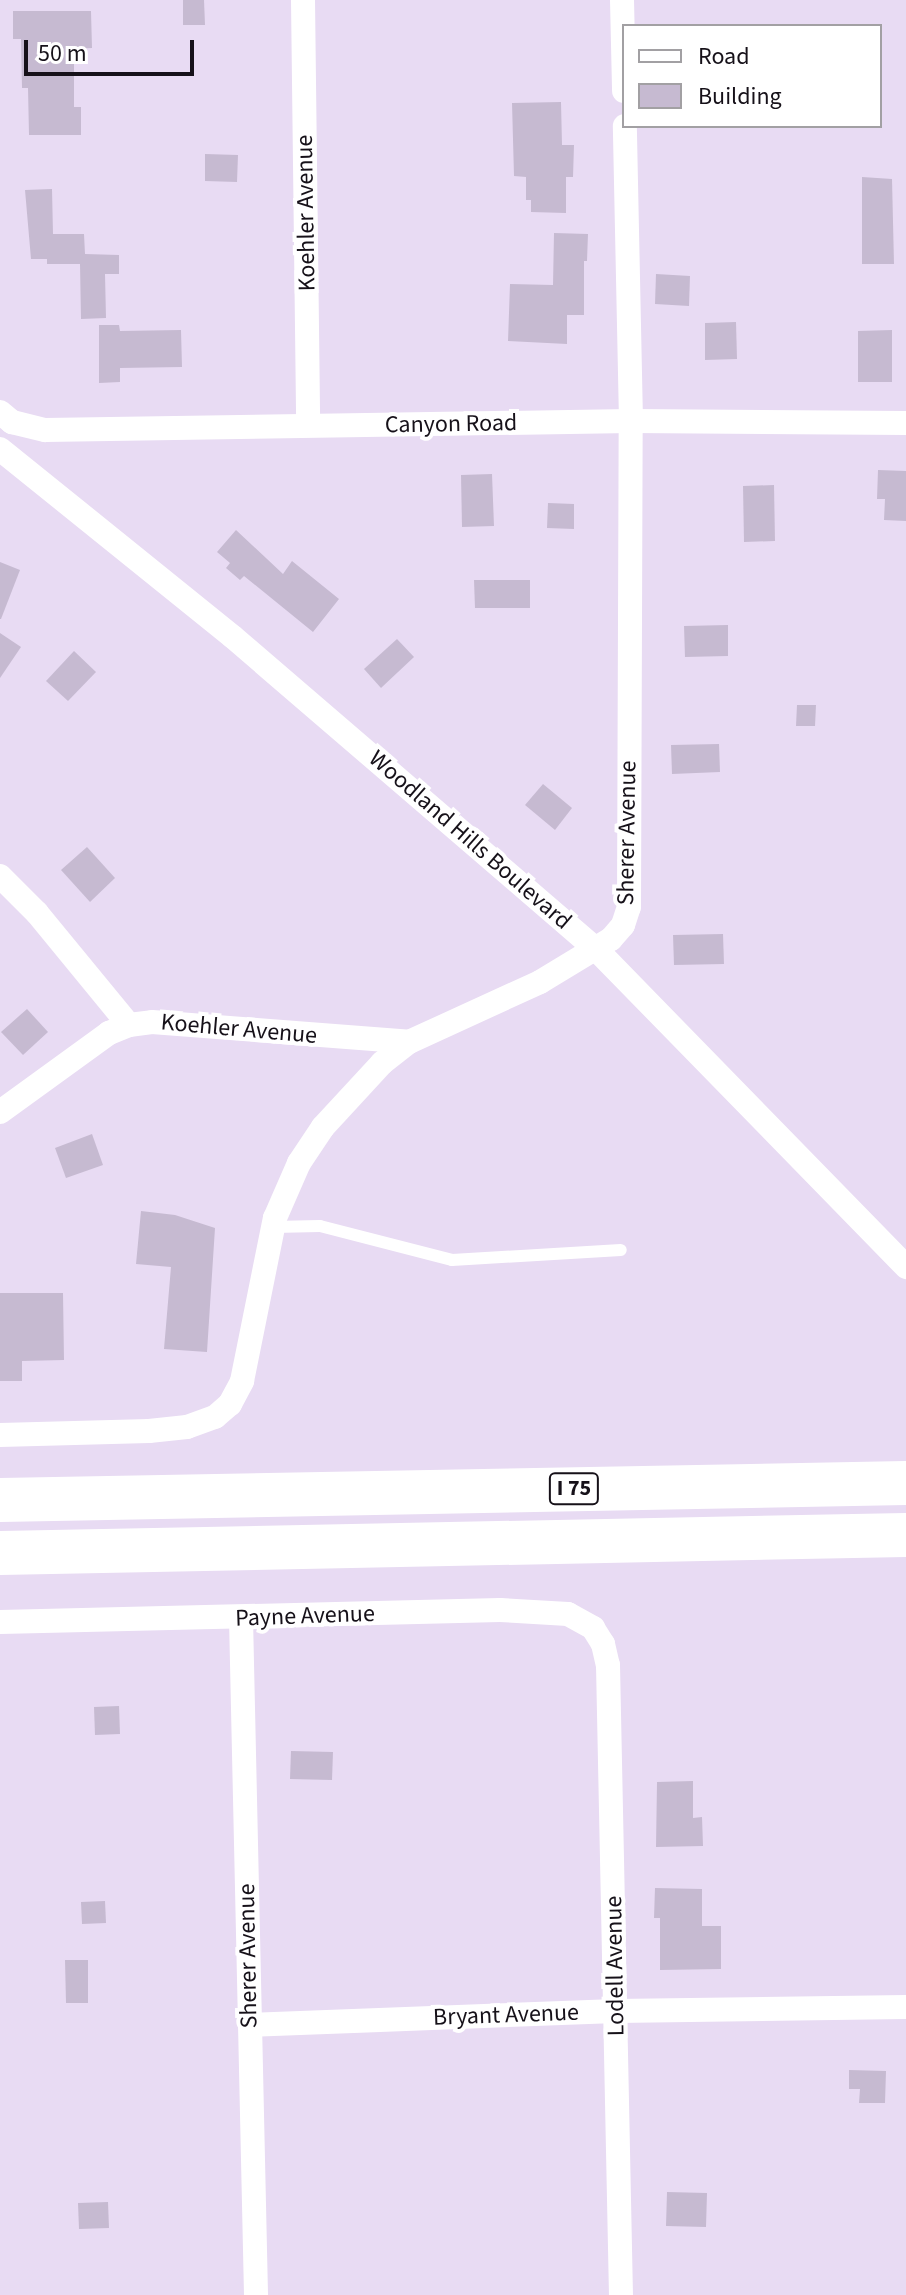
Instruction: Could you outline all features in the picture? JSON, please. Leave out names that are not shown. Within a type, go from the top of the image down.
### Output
[{"type":"highway","name":"I 75","points":[[0,1500],[906,1483]]},
{"type":"highway","name":"I 75","points":[[0,1553],[906,1535]]},
{"type":"street","name":"Koehler Avenue","points":[[303,0],[308,425]]},
{"type":"street","points":[[622,0],[623,24]]},
{"type":"street","name":"Sherer Avenue","points":[[0,1435],[187,1427],[215,1417],[230,1404],[242,1381],[273,1227],[299,1163],[323,1127],[382,1063],[409,1042],[540,982],[611,939],[623,925],[629,907],[631,421],[625,128]]},
{"type":"street","name":"Canyon Road","points":[[4,423],[45,430],[631,421],[906,423]]},
{"type":"street","name":"Woodland Hills Boulevard","points":[[0,449],[233,637],[595,948],[906,1267]]},
{"type":"street","points":[[0,876],[37,913],[129,1025]]},
{"type":"street","name":"Koehler Avenue","points":[[0,1112],[109,1033],[129,1025],[152,1022],[409,1042]]},
{"type":"street","name":"Payne Avenue","points":[[0,1622],[500,1610],[568,1614],[593,1628],[600,1639]]},
{"type":"street","name":"Sherer Avenue","points":[[241,1618],[256,2295]]},
{"type":"street","name":"Lodell Avenue","points":[[600,1639],[608,1665],[621,2295]]},
{"type":"street","name":"Bryant Avenue","points":[[250,2025],[616,2011],[906,2007]]},
{"type":"lane","points":[[273,1227],[320,1226],[452,1260],[621,1250]]},
{"type":"building","points":[[183,0],[204,0],[205,25],[183,25]]},
{"type":"building","points":[[13,11],[91,11],[92,48],[74,49],[74,107],[81,107],[81,135],[29,135],[28,88],[22,88],[21,39],[13,39]]},
{"type":"building","points":[[561,102],[562,145],[574,145],[573,177],[566,177],[566,213],[531,212],[531,200],[526,200],[526,177],[514,176],[512,103]]},
{"type":"building","points":[[205,154],[238,155],[237,182],[205,181]]},
{"type":"building","points":[[862,177],[892,179],[894,264],[862,264]]},
{"type":"building","points":[[52,189],[53,234],[84,234],[85,254],[119,255],[119,274],[105,274],[106,318],[81,319],[80,264],[47,264],[47,259],[31,259],[25,190]]},
{"type":"building","points":[[554,233],[588,234],[587,261],[584,261],[584,315],[567,315],[567,344],[508,341],[510,284],[553,285]]},
{"type":"building","points":[[656,274],[690,276],[689,306],[655,304]]},
{"type":"building","points":[[736,322],[737,359],[705,360],[705,323]]},
{"type":"building","points":[[99,325],[119,325],[120,331],[181,330],[182,367],[120,368],[120,382],[99,383]]},
{"type":"building","points":[[892,330],[892,382],[858,382],[858,331]]},
{"type":"building","points":[[878,470],[906,471],[906,521],[884,520],[885,499],[877,499]]},
{"type":"building","points":[[492,474],[494,526],[462,527],[461,475]]},
{"type":"building","points":[[774,485],[775,541],[744,542],[743,486]]},
{"type":"building","points":[[548,503],[574,504],[574,529],[547,528]]},
{"type":"building","points":[[236,530],[283,574],[292,561],[339,599],[313,632],[244,576],[240,580],[226,568],[230,563],[217,552]]},
{"type":"building","points":[[0,562],[20,570],[1,619],[0,619]]},
{"type":"building","points":[[474,580],[530,580],[530,608],[475,608]]},
{"type":"building","points":[[728,625],[728,656],[685,657],[684,626]]},
{"type":"building","points":[[0,633],[21,647],[0,678]]},
{"type":"building","points":[[397,639],[414,657],[381,688],[364,669]]},
{"type":"building","points":[[74,651],[96,672],[68,701],[46,681]]},
{"type":"building","points":[[797,705],[816,705],[815,726],[796,726]]},
{"type":"building","points":[[719,744],[720,772],[672,774],[671,745]]},
{"type":"building","points":[[543,784],[572,808],[555,830],[525,805]]},
{"type":"building","points":[[87,847],[115,878],[90,902],[61,870]]},
{"type":"building","points":[[723,934],[724,964],[674,965],[673,935]]},
{"type":"building","points":[[27,1009],[48,1032],[23,1055],[1,1032]]},
{"type":"building","points":[[92,1134],[103,1165],[66,1178],[55,1148]]},
{"type":"building","points":[[141,1211],[175,1215],[215,1228],[207,1352],[164,1349],[171,1267],[136,1264]]},
{"type":"building","points":[[0,1293],[63,1293],[64,1360],[22,1361],[22,1381],[0,1381]]},
{"type":"building","points":[[119,1706],[120,1734],[95,1735],[94,1707]]},
{"type":"building","points":[[291,1751],[333,1752],[332,1780],[290,1779]]},
{"type":"building","points":[[693,1781],[693,1818],[702,1817],[703,1846],[656,1847],[657,1782]]},
{"type":"building","points":[[655,1888],[702,1889],[702,1926],[721,1926],[721,1969],[660,1970],[660,1918],[654,1918]]},
{"type":"building","points":[[105,1901],[106,1923],[82,1924],[81,1902]]},
{"type":"building","points":[[65,1960],[88,1960],[88,2003],[66,2003]]},
{"type":"building","points":[[849,2070],[886,2071],[885,2103],[859,2103],[860,2089],[849,2089]]},
{"type":"building","points":[[667,2192],[707,2193],[706,2227],[666,2226]]},
{"type":"building","points":[[108,2202],[109,2228],[79,2229],[78,2203]]}]
